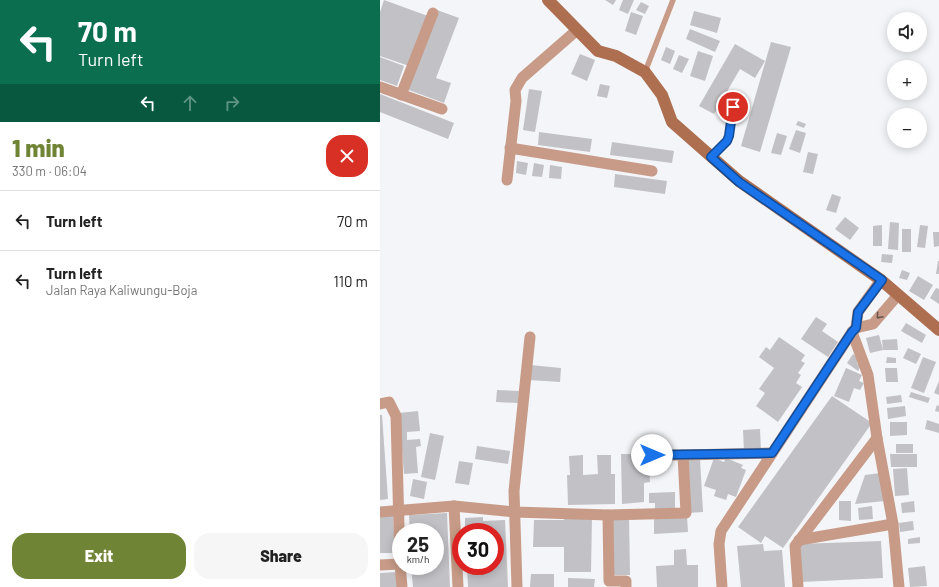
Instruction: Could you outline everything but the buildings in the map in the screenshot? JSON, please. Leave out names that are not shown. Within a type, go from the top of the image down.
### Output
[{"type":"main road","points":[[548,0],[598,51],[616,56],[645,72],[662,95],[672,122],[739,182],[882,280],[939,330]]},
{"type":"street","points":[[401,95],[433,13]]},
{"type":"street","points":[[507,180],[516,101],[515,90],[522,78],[577,30]]},
{"type":"street","points":[[380,87],[442,109]]},
{"type":"street","points":[[510,148],[652,171]]},
{"type":"street","points":[[722,587],[719,544],[721,531],[854,330],[858,312],[882,280]]},
{"type":"street","points":[[854,330],[873,324],[898,295]]},
{"type":"street","points":[[854,330],[868,375],[892,524],[899,587]]},
{"type":"street","points":[[517,587],[514,485],[530,337]]},
{"type":"street","points":[[380,404],[389,402],[396,416],[399,523]]},
{"type":"street","points":[[798,587],[795,546],[877,438]]},
{"type":"street","points":[[637,455],[772,453]]},
{"type":"street","points":[[380,512],[454,506],[515,512],[608,515],[686,513],[683,455]]},
{"type":"street","points":[[454,506],[458,587]]},
{"type":"street","points":[[608,515],[609,581],[626,581],[626,587]]},
{"type":"street","points":[[799,540],[892,524]]},
{"type":"street","points":[[380,565],[392,564]]},
{"type":"street","points":[[401,575],[402,587]]},
{"type":"lane","points":[[645,72],[673,0]]},
{"type":"lane","points":[[711,157],[727,141],[733,107]]},
{"type":"route","points":[[652,455],[772,453],[856,328],[858,312],[882,280],[739,182],[711,157],[727,141],[733,107]]}]
